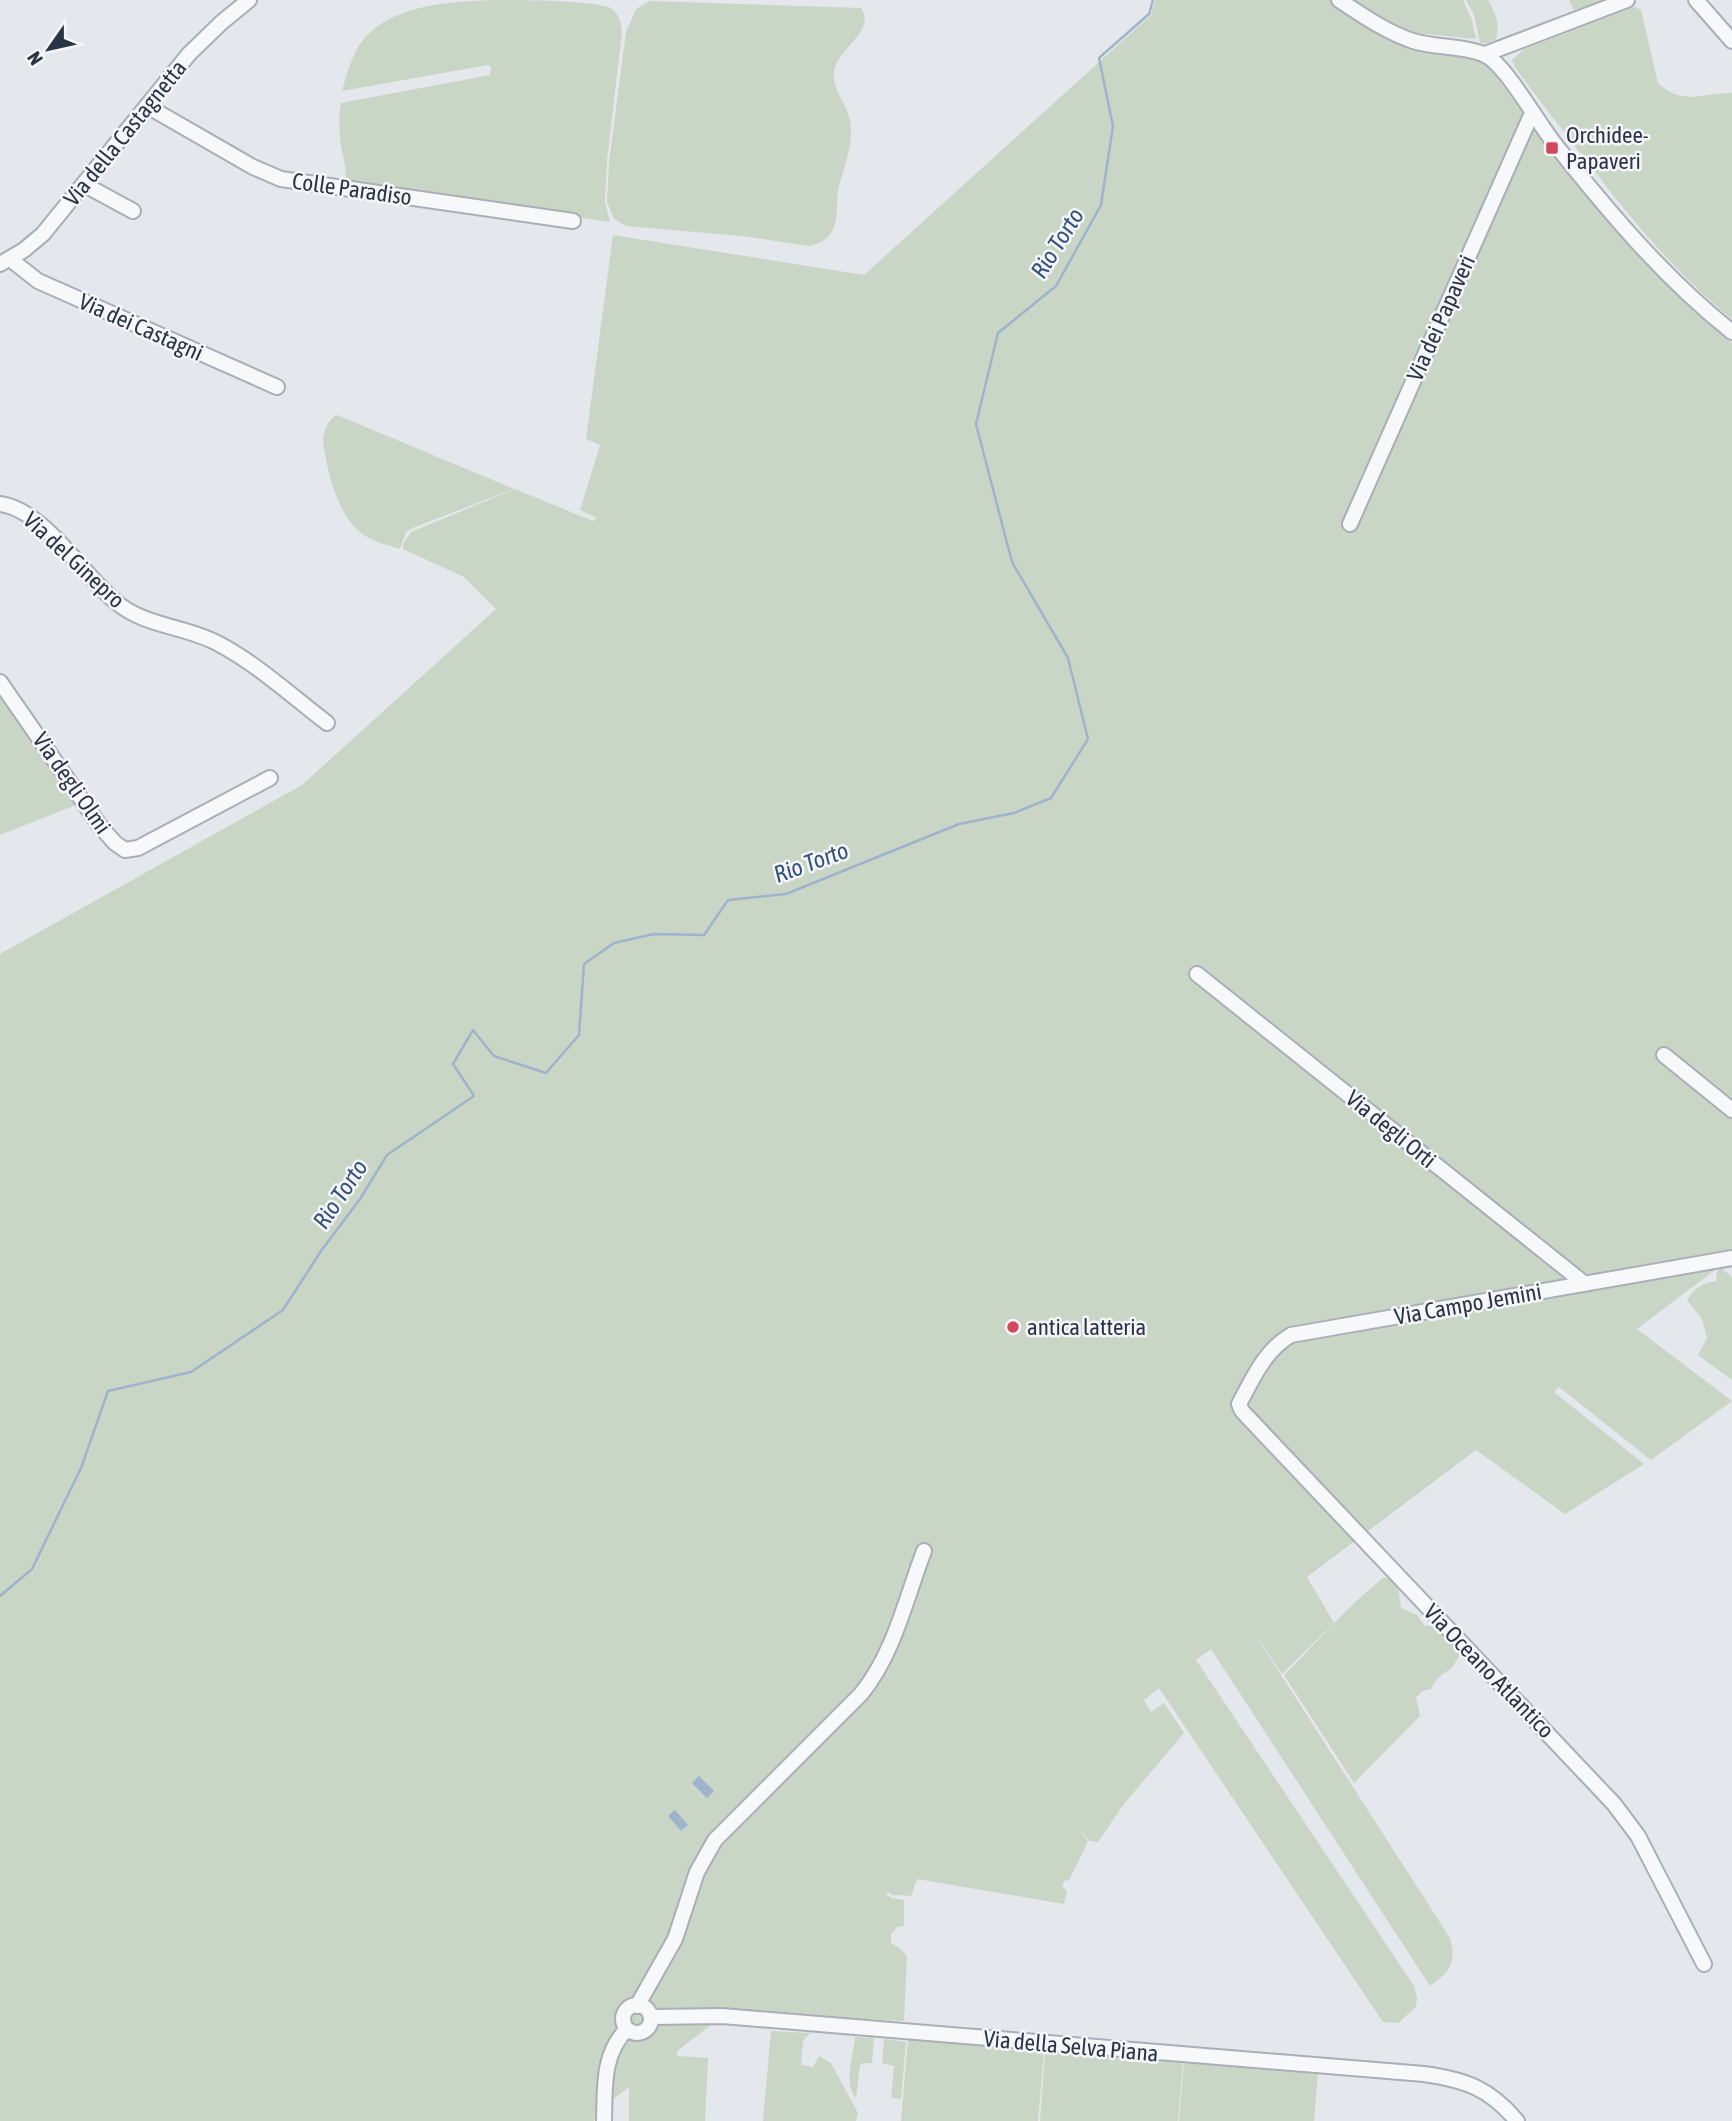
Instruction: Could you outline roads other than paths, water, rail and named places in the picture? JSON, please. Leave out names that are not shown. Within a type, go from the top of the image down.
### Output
[{"type":"street","name":"Via della Castagnetta","points":[[5,261],[43,234],[196,47],[249,0]]},
{"type":"street","points":[[1339,0],[1387,29],[1414,41],[1485,54],[1627,0]]},
{"type":"street","points":[[1696,0],[1732,41]]},
{"type":"street","points":[[1485,54],[1499,67],[1597,195],[1651,257],[1686,293],[1732,332]]},
{"type":"street","name":"Colle Paradiso","points":[[147,106],[259,170],[281,179],[573,221]]},
{"type":"street","name":"Via dei Papaveri","points":[[1350,524],[1532,113]]},
{"type":"street","points":[[85,185],[132,212]]},
{"type":"street","name":"Via dei Castagni","points":[[5,261],[44,284],[277,387]]},
{"type":"street","name":"Via del Ginepro","points":[[0,504],[21,510],[35,519],[122,607],[142,618],[219,643],[327,723]]},
{"type":"street","name":"Via degli Olmi","points":[[0,682],[100,825],[115,843],[125,849],[138,848],[271,778]]},
{"type":"street","name":"Via degli Orti","points":[[1197,974],[1585,1284]]},
{"type":"street","points":[[1664,1055],[1732,1111]]},
{"type":"street","name":"Via Campo Jemini","points":[[1239,1404],[1261,1364],[1275,1346],[1291,1335],[1732,1258]]},
{"type":"street","name":"Via Oceano Atlantico","points":[[1239,1404],[1247,1416],[1520,1702],[1622,1814],[1638,1836],[1704,1964]]},
{"type":"street","points":[[637,2006],[646,2009],[651,2017],[650,2026],[643,2032],[635,2033],[627,2029],[623,2020],[626,2012],[637,2006],[675,1939],[697,1872],[715,1840],[861,1693],[877,1673],[923,1551]]},
{"type":"street","name":"Via della Selva Piana","points":[[651,2017],[722,2016],[1403,2072],[1475,2085],[1488,2092],[1517,2121]]},
{"type":"street","points":[[604,2121],[607,2063],[615,2044],[627,2029]]},
{"type":"water","points":[[699,1776],[714,1791],[707,1798],[692,1783]]},
{"type":"water","points":[[675,1810],[688,1825],[681,1831],[668,1816]]},
{"type":"waterway","name":"Rio Torto","points":[[0,1596],[32,1569],[81,1468],[108,1391],[191,1372],[283,1310],[387,1155],[474,1096],[453,1064],[473,1030],[494,1056],[546,1073],[579,1035],[584,964],[614,943],[654,934],[704,935],[728,900],[786,894],[959,824],[1014,813],[1051,798],[1088,739],[1068,658],[1012,562],[976,424],[998,333],[1056,286],[1101,205],[1113,126],[1099,58],[1149,14],[1153,0]]},
{"type":"place","name":"Orchidee- Papaveri","points":[[1552,148]]},
{"type":"place","name":"antica latteria","points":[[1013,1327]]}]
